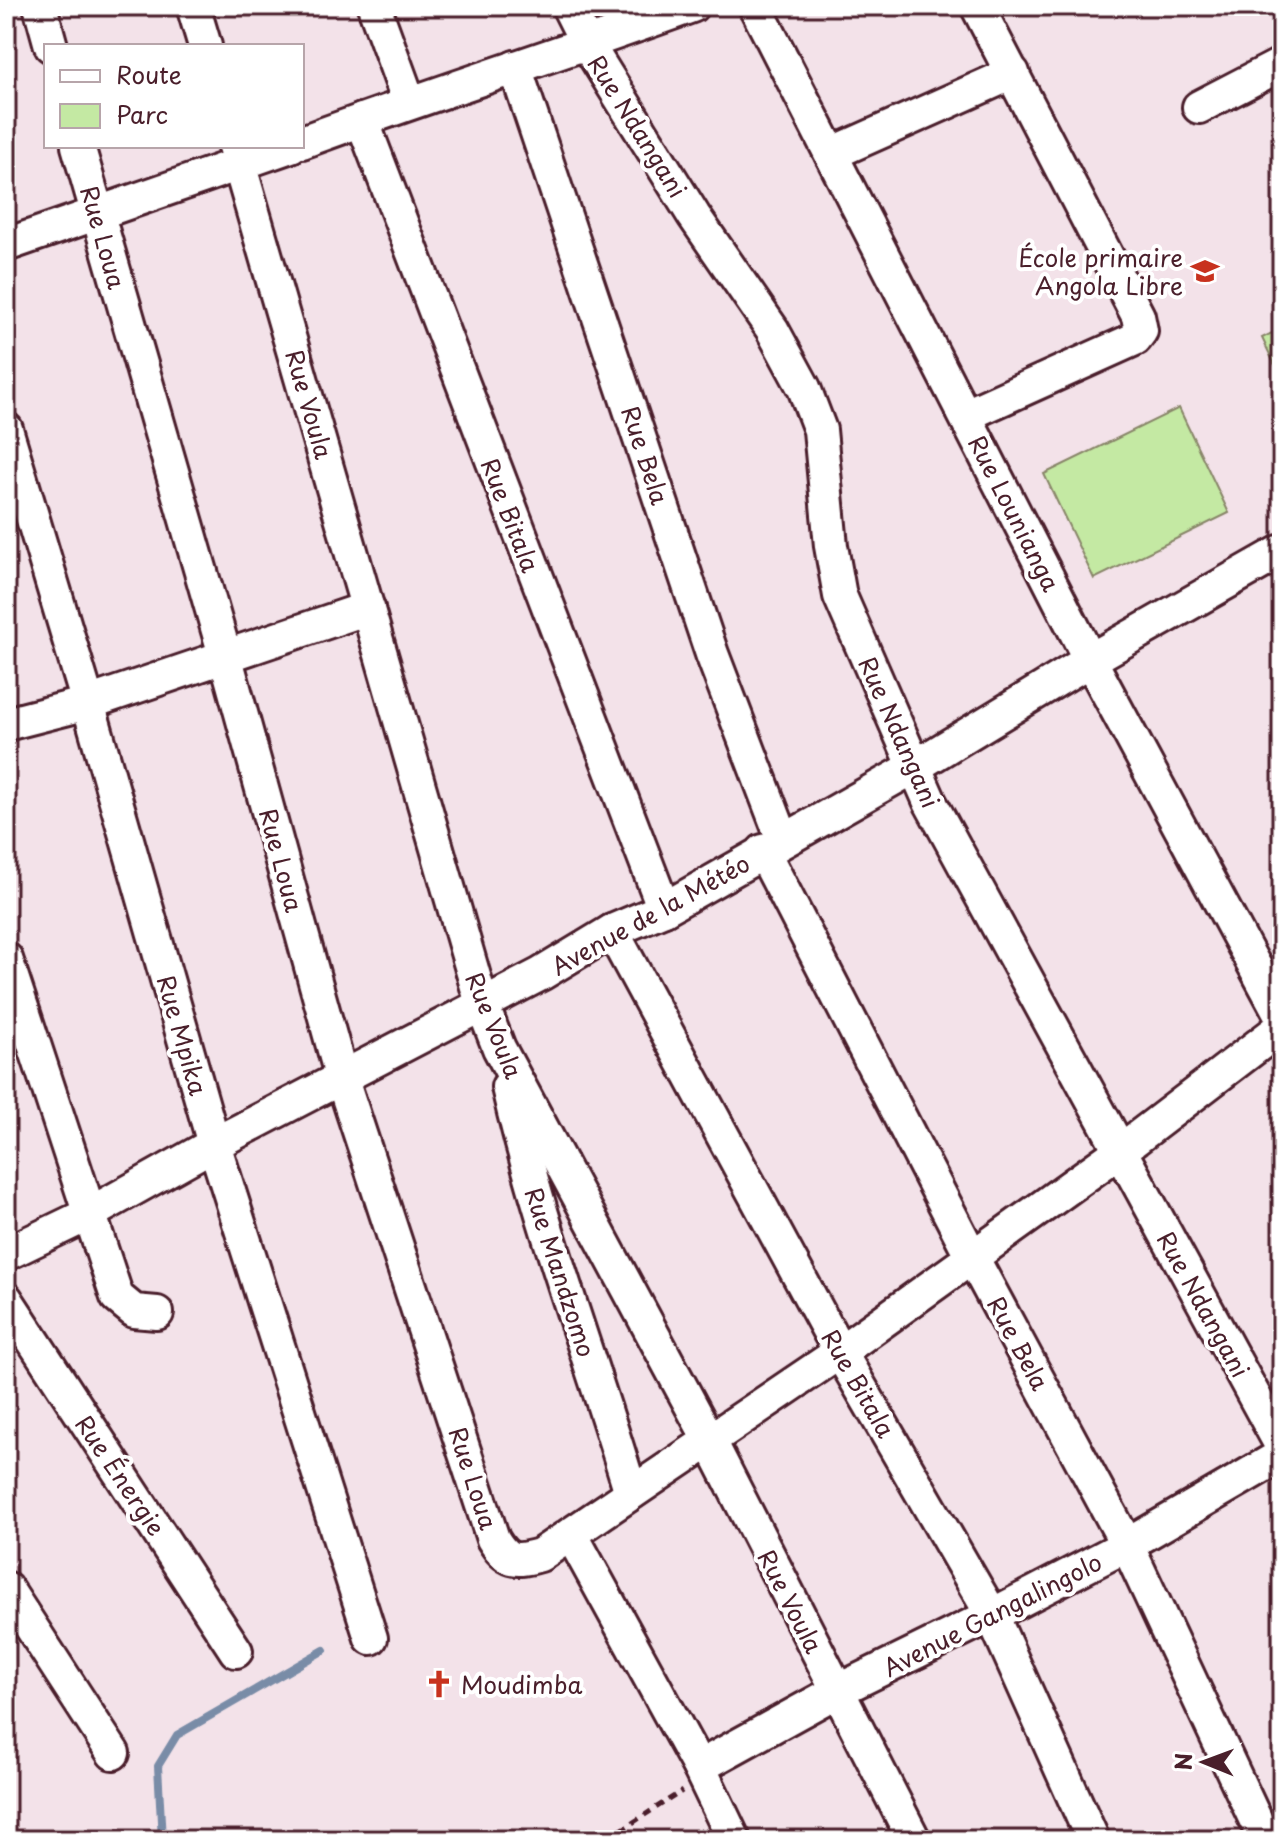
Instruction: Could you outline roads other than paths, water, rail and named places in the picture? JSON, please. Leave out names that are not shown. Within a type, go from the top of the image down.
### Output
[{"type":"street","points":[[40,6],[50,44]]},
{"type":"street","points":[[193,6],[204,44]]},
{"type":"street","points":[[374,6],[409,102]]},
{"type":"street","name":"Rue Ndangani","points":[[568,6],[587,44],[694,216],[772,329],[804,388],[822,443],[831,546],[840,596],[914,767],[930,802],[1282,1447]]},
{"type":"street","points":[[304,141],[409,102],[692,6]]},
{"type":"street","name":"Rue Lounianga","points":[[755,6],[1090,660],[1282,1017]]},
{"type":"street","points":[[966,415],[1135,339],[1141,331],[1138,316],[977,6]]},
{"type":"street","points":[[1199,107],[1282,64]]},
{"type":"street","name":"Rue Bela","points":[[515,67],[712,654],[773,846],[972,1257],[1127,1545],[1265,1840]]},
{"type":"street","points":[[831,154],[1013,73]]},
{"type":"street","name":"Rue Bitala","points":[[362,120],[664,909]]},
{"type":"street","name":"Rue Loua","points":[[79,148],[225,655],[342,1079],[493,1539],[506,1557],[514,1559],[540,1555],[571,1534]]},
{"type":"street","points":[[6,245],[97,214],[237,156],[280,148]]},
{"type":"street","name":"Rue Voula","points":[[237,156],[482,1004],[499,1048],[709,1439],[914,1840]]},
{"type":"street","name":"Rue Mpika","points":[[6,429],[214,1144],[371,1638]]},
{"type":"street","name":"Avenue de la Météo","points":[[6,1254],[89,1214],[214,1144],[541,974],[612,931],[664,909],[914,767],[1090,660],[1280,556]]},
{"type":"street","points":[[6,724],[88,703],[368,608]]},
{"type":"street","name":"Rue Bitala","points":[[612,931],[840,1352],[992,1615],[1093,1840]]},
{"type":"street","points":[[6,959],[117,1297],[134,1311],[157,1313]]},
{"type":"street","points":[[734,1840],[571,1534],[840,1352],[1120,1151],[1282,1027]]},
{"type":"street","name":"Rue Mandzomo","points":[[499,1048],[539,1207],[631,1493]]},
{"type":"street","name":"Rue Énergie","points":[[6,1299],[236,1651]]},
{"type":"street","name":"Avenue Gangalingolo","points":[[701,1773],[837,1691],[1127,1545],[1282,1455]]},
{"type":"street","points":[[6,1588],[113,1753]]},
{"type":"waterway","points":[[162,1840],[158,1766],[177,1735],[324,1650]]},
{"type":"place","name":"École primaire Angola Libre","points":[[1205,271]]},
{"type":"place","name":"Moudimba","points":[[439,1684]]}]
